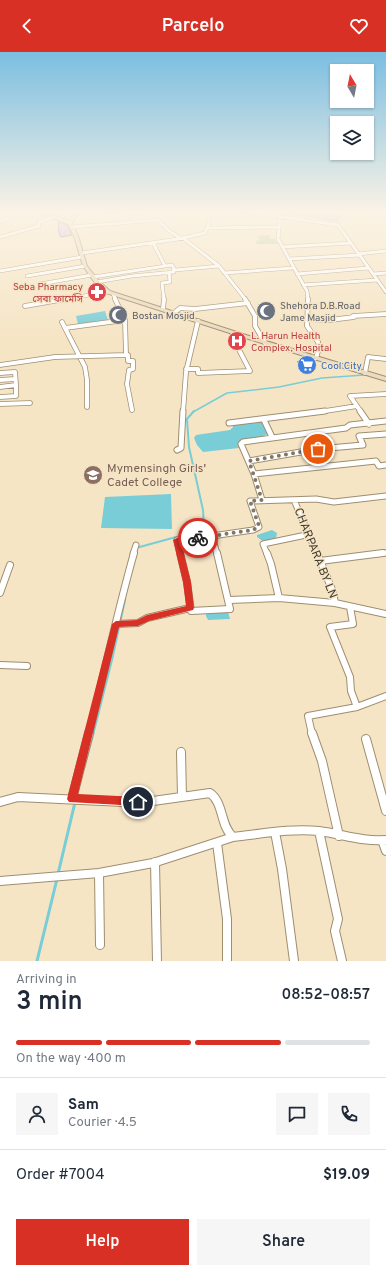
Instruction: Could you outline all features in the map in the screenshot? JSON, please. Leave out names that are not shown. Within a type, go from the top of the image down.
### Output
[{"type":"main road","points":[[82,255],[85,266],[92,276],[111,293],[265,343],[386,379]]},
{"type":"street","points":[[0,271],[91,253]]},
{"type":"street","points":[[158,253],[165,266]]},
{"type":"street","points":[[202,253],[219,266],[248,303],[255,316],[255,326],[265,343]]},
{"type":"street","points":[[286,253],[307,291],[307,326],[318,342],[319,348],[316,358]]},
{"type":"street","points":[[289,259],[364,253]]},
{"type":"street","points":[[359,254],[386,292]]},
{"type":"street","points":[[27,276],[85,266]]},
{"type":"street","points":[[40,284],[165,266],[173,266],[175,270]]},
{"type":"street","points":[[97,282],[132,276],[174,272],[173,270],[219,266]]},
{"type":"street","points":[[224,273],[294,268]]},
{"type":"street","points":[[297,274],[368,268]]},
{"type":"street","points":[[163,309],[164,297],[162,283],[170,282],[169,272]]},
{"type":"street","points":[[373,274],[386,273]]},
{"type":"street","points":[[303,285],[377,280]]},
{"type":"street","points":[[381,285],[386,285]]},
{"type":"street","points":[[25,306],[111,293],[124,320],[126,355],[128,355],[128,361],[133,361],[133,369],[130,370],[128,384],[132,410]]},
{"type":"street","points":[[174,313],[180,308],[194,309],[248,303]]},
{"type":"street","points":[[307,319],[330,320],[354,316],[386,314]]},
{"type":"street","points":[[65,328],[124,320]]},
{"type":"street","points":[[177,450],[181,448],[186,369],[198,321]]},
{"type":"street","points":[[62,322],[81,356],[85,367],[87,380],[87,407]]},
{"type":"street","points":[[186,369],[198,369],[198,373],[250,371],[234,340],[238,334]]},
{"type":"street","points":[[0,397],[16,396],[15,372],[0,373],[1,364],[55,357],[126,355]]},
{"type":"street","points":[[365,373],[368,357],[386,359]]},
{"type":"street","points":[[0,380],[15,379]]},
{"type":"street","points":[[0,387],[16,385]]},
{"type":"street","points":[[369,424],[350,396],[386,394]]},
{"type":"street","points":[[0,404],[30,403]]},
{"type":"street","points":[[229,424],[357,406]]},
{"type":"street","points":[[264,420],[272,437]]},
{"type":"street","points":[[262,500],[254,474],[241,444],[272,437],[346,428],[350,425],[386,421]]},
{"type":"street","points":[[249,461],[318,449],[363,445],[359,436],[386,434]]},
{"type":"street","points":[[254,474],[376,461],[379,466],[386,465]]},
{"type":"street","points":[[212,536],[230,609],[191,611],[187,582],[177,540],[253,530],[259,526],[250,501],[316,499],[334,502],[386,496]]},
{"type":"street","name":"CHARPARA BY LN","points":[[294,500],[333,592],[335,604],[386,614]]},
{"type":"street","points":[[279,598],[271,564],[263,544],[306,535]]},
{"type":"street","points":[[72,799],[116,624],[120,601],[136,545]]},
{"type":"street","points":[[320,561],[386,553]]},
{"type":"street","points":[[0,593],[10,565]]},
{"type":"street","points":[[229,600],[279,598],[335,604]]},
{"type":"street","points":[[350,607],[353,624],[330,627],[350,677],[350,691],[357,707]]},
{"type":"street","points":[[116,624],[138,623],[147,618],[190,608]]},
{"type":"street","points":[[0,665],[27,666]]},
{"type":"street","points":[[339,836],[322,761],[308,716],[357,707],[386,696]]},
{"type":"street","points":[[366,739],[386,811]]},
{"type":"street","points":[[181,752],[182,796]]},
{"type":"street","points":[[0,802],[18,797],[123,802],[152,801],[210,793],[214,794],[216,797],[227,832],[233,837]]},
{"type":"street","points":[[319,831],[338,919],[335,931],[342,961]]},
{"type":"street","points":[[0,881],[99,873],[156,862],[233,837],[275,832],[319,831],[354,839],[384,840],[386,851]]},
{"type":"street","points":[[275,832],[282,869],[294,961]]},
{"type":"street","points":[[217,843],[227,919],[227,961]]},
{"type":"street","points":[[156,862],[157,961]]},
{"type":"street","points":[[99,873],[100,945]]},
{"type":"water","points":[[105,311],[108,320],[78,324],[76,316]]},
{"type":"water","points":[[259,421],[262,422],[268,434],[242,442],[239,448],[203,452],[197,445],[194,438],[196,435],[230,430],[233,427],[233,424]]},
{"type":"water","points":[[171,494],[172,529],[101,528],[105,497]]},
{"type":"water","points":[[272,530],[277,533],[276,539],[264,542],[257,537],[257,535]]},
{"type":"water","points":[[206,612],[228,612],[230,619],[208,620]]},
{"type":"building","name":"Cool City","points":[[304,358],[314,362],[309,367],[297,362]]},
{"type":"waterway","points":[[193,412],[227,393],[279,387],[322,378],[364,375]]},
{"type":"waterway","points":[[136,548],[187,534],[204,527],[203,510],[189,447],[187,419],[193,412]]},
{"type":"waterway","points":[[93,734],[125,599]]},
{"type":"waterway","points":[[84,767],[93,733]]},
{"type":"waterway","points":[[58,874],[81,777]]},
{"type":"waterway","points":[[37,961],[57,879]]},
{"type":"way so far","points":[[198,538],[253,530],[259,526],[250,501],[262,500],[249,461],[318,449]]},
{"type":"place","name":"Seba Pharmacy সেবা ফার্মেসি","points":[[97,292]]},
{"type":"place","name":"Shehora D.B.Road Jame Masjid","points":[[266,311]]},
{"type":"place","name":"Bostan Mosjid","points":[[118,315]]},
{"type":"place","name":"L. Harun Health Complex, Hospital","points":[[237,341]]},
{"type":"place","name":"Cool City","points":[[307,365]]},
{"type":"place","name":"Mymensingh Girls' Cadet College","points":[[93,475]]},
{"type":"route","points":[[138,802],[72,799],[116,624],[138,623],[147,618],[190,608],[187,582],[177,540],[198,538]]}]
